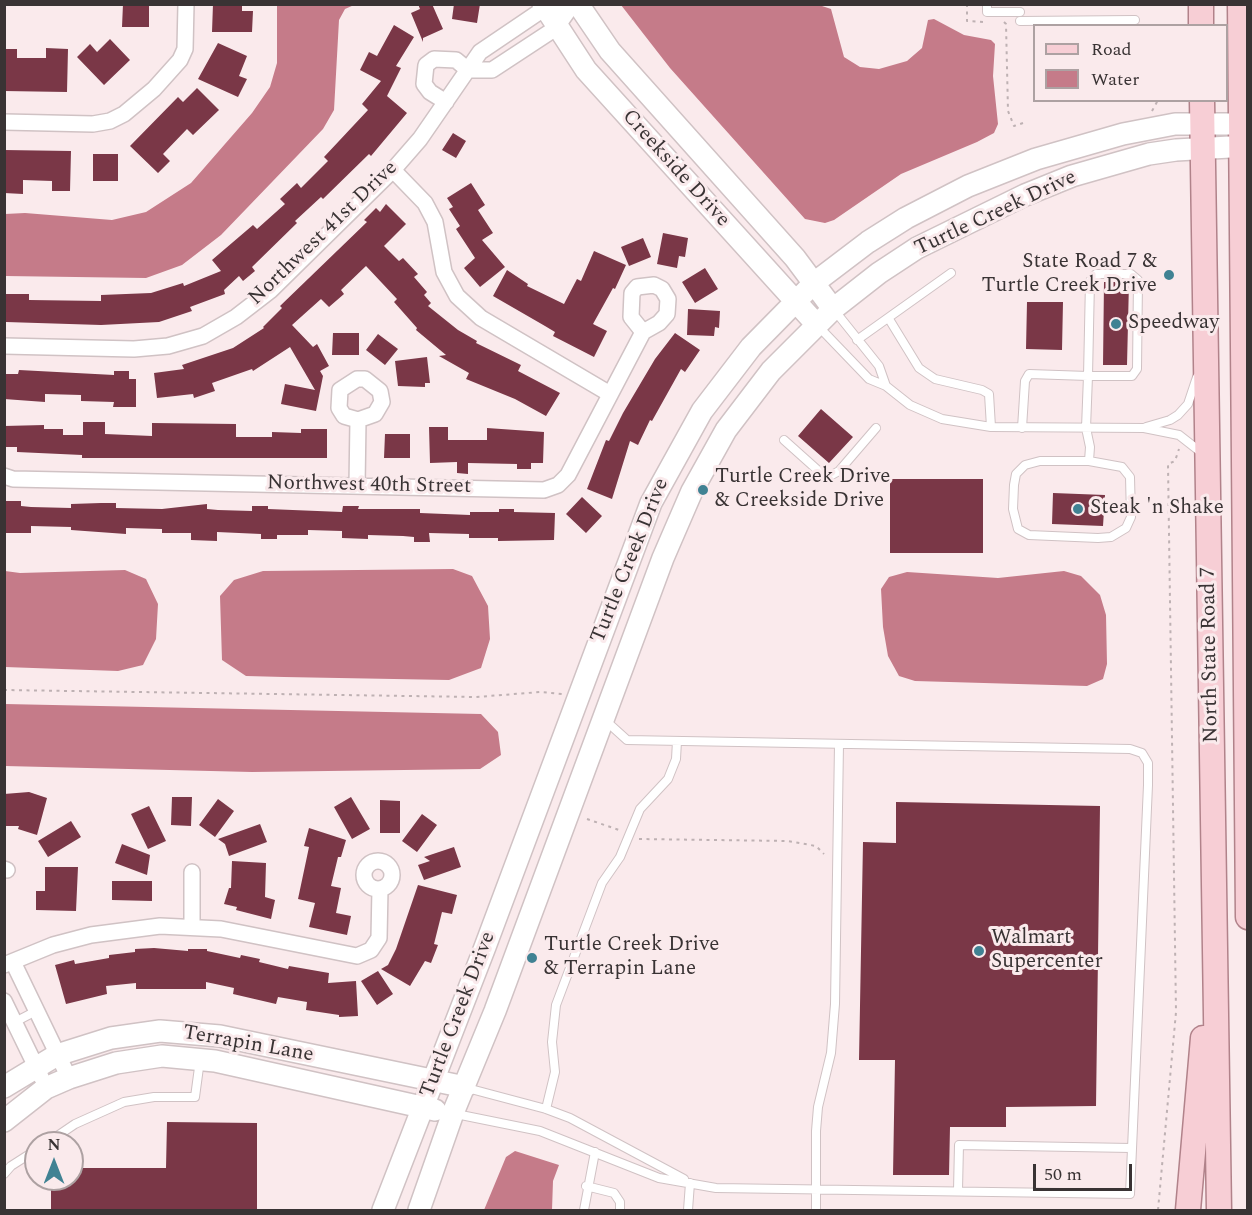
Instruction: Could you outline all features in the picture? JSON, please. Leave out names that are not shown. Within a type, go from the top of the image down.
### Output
[{"type":"main road","points":[[1201,4],[1201,24]]},
{"type":"main road","name":"North State Road 7","points":[[1240,4],[1245,135],[1248,916]]},
{"type":"main road","name":"North State Road 7","points":[[1203,112],[1219,1210]]},
{"type":"main road","points":[[1188,1210],[1215,886]]},
{"type":"street","points":[[4,122],[93,124],[110,121],[124,114],[154,89],[180,60],[185,48],[186,4]]},
{"type":"street","points":[[446,102],[430,92],[424,84],[426,65],[442,57],[456,60],[468,70],[492,70],[556,28],[573,4]]},
{"type":"street","name":"Creekside Drive","points":[[578,4],[610,51],[795,258],[834,309]]},
{"type":"street","name":"Creekside Drive","points":[[549,6],[556,28],[586,70],[817,325]]},
{"type":"street","name":"Northwest 41st Drive","points":[[4,346],[134,349],[168,346],[203,336],[236,317],[271,290],[393,170],[446,102],[480,52],[549,6]]},
{"type":"street","points":[[500,38],[512,57]]},
{"type":"street","name":"Turtle Creek Drive","points":[[383,1210],[434,1080],[571,697],[651,503],[686,436],[751,347],[814,283],[867,242],[906,218],[968,186],[1011,168],[1123,134],[1175,124],[1203,112],[1245,135]]},
{"type":"street","name":"Turtle Creek Drive","points":[[418,1210],[453,1113],[465,1087],[605,720],[663,558],[694,486],[726,430],[771,371],[834,309],[879,273],[917,248],[1025,195],[1112,164],[1176,150],[1203,148],[1245,135]]},
{"type":"street","points":[[393,170],[425,203],[435,222],[444,272],[458,296],[481,318],[610,394]]},
{"type":"street","name":"Northwest 40th Street","points":[[4,476],[13,479],[544,490],[558,485],[568,475],[643,332]]},
{"type":"street","points":[[357,486],[358,420]]},
{"type":"street","points":[[571,697],[605,720]]},
{"type":"street","points":[[192,872],[192,926]]},
{"type":"street","points":[[69,1078],[9,963],[53,945],[90,934],[160,926],[192,926],[357,957],[371,950],[379,938],[380,889]]},
{"type":"street","points":[[4,1001],[46,1088]]},
{"type":"street","name":"Terrapin Lane","points":[[4,1087],[57,1055],[111,1038],[160,1031],[220,1036],[465,1087]]},
{"type":"street","points":[[200,1059],[208,1051],[220,1046],[280,1048]]},
{"type":"street","name":"Terrapin Lane","points":[[4,1121],[46,1088],[69,1078],[116,1063],[162,1056],[200,1059],[453,1113]]},
{"type":"lane","points":[[987,4],[987,12],[1020,12]]},
{"type":"lane","points":[[1020,21],[1135,20]]},
{"type":"lane","points":[[857,340],[951,273]]},
{"type":"lane","points":[[1022,428],[1024,381],[1029,374],[1088,376],[1132,376],[1137,369],[1138,280],[1131,274],[1096,274],[1090,281],[1088,376],[1086,428],[1090,447],[1089,461]]},
{"type":"lane","points":[[834,309],[879,366],[886,386]]},
{"type":"lane","points":[[889,319],[919,368],[935,379],[982,390],[989,394],[991,427]]},
{"type":"lane","points":[[817,325],[869,379],[886,386],[897,397],[923,412],[963,424],[991,427],[1144,428],[1179,435],[1208,458]]},
{"type":"lane","points":[[1144,428],[1170,420],[1188,404],[1206,351]]},
{"type":"lane","points":[[784,440],[822,474],[830,476],[839,471],[876,428]]},
{"type":"lane","points":[[1040,461],[1089,461],[1122,467],[1127,473],[1131,517],[1126,528],[1111,537],[1098,538],[1029,535],[1018,529],[1013,509],[1016,474],[1025,465],[1040,461]]},
{"type":"lane","points":[[453,1113],[540,1131],[659,1178],[716,1188],[1130,1194],[1139,1042],[1148,785],[1148,763],[1142,753],[1130,749],[627,740],[605,720]]},
{"type":"lane","points":[[546,1109],[555,1072],[552,1042],[556,1005],[602,883],[620,857],[640,809],[668,779],[676,759],[677,741]]},
{"type":"lane","points":[[816,1210],[818,1107],[831,1053],[835,1004],[839,744]]},
{"type":"lane","points":[[15,1022],[36,1011]]},
{"type":"lane","points":[[65,1131],[124,1102],[154,1097],[195,1097],[200,1059]]},
{"type":"lane","points":[[465,1087],[546,1109],[624,1145],[690,1183]]},
{"type":"lane","points":[[958,1190],[960,1145],[1131,1148]]},
{"type":"lane","points":[[584,1210],[586,1186],[595,1152]]},
{"type":"lane","points":[[4,1174],[24,1158]]},
{"type":"lane","points":[[688,1210],[690,1183]]},
{"type":"lane","points":[[586,1186],[614,1193],[620,1202],[620,1210]]},
{"type":"path","points":[[967,4],[967,21],[985,22]]},
{"type":"path","points":[[995,22],[1006,24],[1008,111],[1014,126],[1026,122]]},
{"type":"path","points":[[1158,1210],[1176,1012],[1168,464],[1175,461],[1179,442]]},
{"type":"path","points":[[4,690],[476,697],[510,697],[540,692],[571,697]]},
{"type":"path","points":[[587,819],[619,830]]},
{"type":"path","points":[[631,836],[638,839],[788,841],[816,846],[824,854]]},
{"type":"water","points":[[277,5],[354,5],[345,9],[339,20],[334,110],[323,129],[221,235],[182,265],[146,278],[5,276],[5,214],[25,213],[112,220],[146,212],[191,183],[252,113],[270,87],[277,63]]},
{"type":"water","points":[[621,5],[819,5],[831,9],[844,57],[860,67],[879,69],[907,61],[922,48],[928,20],[934,19],[964,35],[991,40],[995,44],[993,76],[998,124],[994,133],[977,142],[901,174],[834,220],[825,223],[805,219],[670,68]]},
{"type":"water","points":[[453,569],[472,576],[488,606],[490,639],[481,668],[449,680],[246,676],[222,660],[220,596],[234,580],[263,571]]},
{"type":"water","points":[[125,570],[146,579],[158,604],[156,639],[143,665],[118,671],[5,667],[5,571],[20,573]]},
{"type":"water","points":[[1064,571],[1081,576],[1100,595],[1106,615],[1107,664],[1103,679],[1087,686],[915,681],[899,676],[888,656],[883,627],[881,589],[889,577],[907,572],[998,578]]},
{"type":"water","points":[[5,704],[481,714],[498,732],[501,755],[480,769],[252,772],[5,766]]},
{"type":"water","points":[[515,1151],[559,1165],[553,1181],[552,1210],[484,1210],[506,1157]]},
{"type":"building","points":[[123,4],[149,4],[149,27],[122,27]]},
{"type":"building","points":[[213,4],[242,4],[242,11],[253,11],[252,32],[212,32]]},
{"type":"building","points":[[418,4],[432,4],[443,29],[423,38],[423,42],[411,13],[420,9]]},
{"type":"building","points":[[454,4],[480,4],[477,23],[452,19]]},
{"type":"building","points":[[394,25],[414,37],[396,66],[401,68],[387,96],[407,113],[371,156],[369,154],[323,199],[321,197],[295,221],[297,223],[252,267],[255,271],[243,281],[239,276],[224,290],[225,294],[190,307],[192,311],[159,322],[101,325],[6,322],[6,294],[29,294],[29,300],[101,301],[101,295],[151,293],[183,283],[184,286],[221,271],[212,260],[253,225],[257,229],[285,204],[280,199],[297,183],[301,188],[328,161],[324,157],[368,110],[362,104],[381,81],[360,70],[369,52],[377,56]]},
{"type":"building","points":[[110,39],[130,60],[104,85],[77,57],[90,44],[97,52]]},
{"type":"building","points":[[218,43],[247,56],[239,76],[247,79],[238,97],[198,79]]},
{"type":"building","points":[[46,48],[68,49],[67,92],[4,91],[4,49],[17,49],[17,58],[46,58]]},
{"type":"building","points":[[197,88],[219,110],[193,135],[187,129],[163,154],[170,161],[158,173],[130,146],[178,97],[183,102]]},
{"type":"building","points":[[453,133],[466,141],[456,158],[442,150]]},
{"type":"building","points":[[4,150],[71,151],[70,191],[52,191],[52,181],[23,180],[23,194],[4,193]]},
{"type":"building","points":[[93,154],[118,154],[118,181],[93,181]]},
{"type":"building","points":[[471,183],[485,205],[478,210],[493,233],[482,240],[505,267],[480,287],[464,268],[475,258],[456,229],[460,226],[449,209],[453,207],[447,198]]},
{"type":"building","points":[[386,204],[406,224],[384,246],[399,261],[403,258],[418,274],[414,277],[427,292],[424,295],[431,303],[428,306],[458,330],[477,341],[476,343],[521,365],[518,371],[560,393],[546,416],[515,399],[466,379],[469,373],[439,356],[446,355],[416,330],[417,328],[394,302],[397,299],[366,266],[341,290],[344,294],[329,307],[321,299],[292,325],[313,347],[317,344],[329,366],[320,371],[323,376],[316,411],[281,404],[285,384],[315,390],[290,347],[253,371],[252,369],[212,383],[215,391],[194,398],[193,394],[157,398],[154,373],[184,369],[182,365],[233,348],[264,328],[282,308],[280,306],[367,222],[364,220],[376,208],[380,212]]},
{"type":"building","points":[[663,233],[688,238],[685,257],[679,256],[677,268],[657,264]]},
{"type":"building","points":[[643,238],[651,257],[629,266],[621,247]]},
{"type":"building","points":[[594,251],[626,265],[615,289],[613,288],[593,324],[607,331],[594,357],[553,336],[555,332],[493,296],[507,270],[528,284],[527,286],[564,304],[577,279],[581,281]]},
{"type":"building","points":[[705,268],[718,289],[695,303],[682,282]]},
{"type":"building","points":[[1104,282],[1129,282],[1127,365],[1103,365]]},
{"type":"building","points":[[1027,302],[1063,302],[1062,350],[1026,349]]},
{"type":"building","points":[[688,309],[720,311],[719,328],[715,327],[714,336],[687,335]]},
{"type":"building","points":[[333,333],[359,333],[359,355],[332,355]]},
{"type":"building","points":[[675,333],[700,350],[685,372],[681,369],[652,421],[650,420],[638,445],[630,441],[612,499],[587,489],[606,440],[609,441],[655,359]]},
{"type":"building","points":[[378,334],[398,349],[385,365],[366,350]]},
{"type":"building","points":[[427,357],[430,383],[425,383],[425,387],[398,386],[395,361]]},
{"type":"building","points":[[19,370],[114,375],[114,371],[129,371],[129,379],[136,379],[136,407],[113,407],[114,402],[81,401],[81,395],[45,394],[45,402],[4,399],[4,374],[18,374]]},
{"type":"building","points":[[821,409],[853,437],[829,463],[798,436]]},
{"type":"building","points":[[83,422],[105,422],[105,434],[152,436],[152,423],[236,424],[236,437],[272,437],[272,432],[301,433],[301,429],[327,429],[327,458],[82,458],[82,455],[17,452],[17,447],[4,447],[4,426],[44,425],[44,429],[63,429],[63,435],[83,435]]},
{"type":"building","points":[[429,427],[448,427],[448,440],[487,440],[487,428],[544,432],[543,463],[531,463],[531,469],[517,469],[517,464],[468,463],[468,474],[457,473],[457,462],[430,463]]},
{"type":"building","points":[[385,434],[410,434],[410,458],[384,458]]},
{"type":"building","points":[[890,479],[983,479],[983,553],[890,553]]},
{"type":"building","name":"Steak 'n Shake","points":[[1053,493],[1105,495],[1103,526],[1052,524]]},
{"type":"building","points":[[582,497],[602,516],[586,533],[566,514]]},
{"type":"building","points":[[5,501],[21,501],[21,506],[71,508],[71,504],[101,503],[116,503],[116,508],[162,509],[207,504],[207,509],[252,511],[252,506],[268,506],[268,509],[342,512],[343,506],[359,506],[358,509],[420,509],[420,513],[470,515],[470,512],[499,512],[499,509],[514,509],[514,512],[555,513],[554,540],[498,541],[498,538],[469,538],[469,534],[429,533],[430,542],[414,542],[414,537],[368,535],[368,539],[342,538],[342,531],[308,530],[308,535],[277,535],[277,539],[261,539],[261,534],[217,532],[217,541],[191,540],[191,533],[162,533],[162,529],[126,528],[126,534],[71,530],[71,527],[31,526],[31,533],[4,533]]},
{"type":"building","points":[[29,792],[47,798],[37,835],[18,829],[19,826],[4,826],[4,794]]},
{"type":"building","points":[[172,797],[192,797],[191,826],[171,825]]},
{"type":"building","points":[[351,797],[370,829],[352,839],[334,807]]},
{"type":"building","points":[[218,799],[234,811],[215,837],[199,825]]},
{"type":"building","points":[[380,800],[400,801],[400,833],[380,833]]},
{"type":"building","name":"Walmart Supercenter","points":[[896,802],[1100,806],[1096,1106],[1006,1107],[1006,1127],[950,1127],[949,1175],[893,1175],[895,1060],[859,1060],[863,842],[896,843]]},
{"type":"building","points":[[149,806],[166,841],[148,849],[131,814]]},
{"type":"building","points":[[422,814],[437,825],[417,852],[402,841]]},
{"type":"building","points":[[71,821],[81,837],[48,857],[38,841]]},
{"type":"building","points":[[260,824],[267,842],[229,856],[225,844],[218,839]]},
{"type":"building","points":[[309,828],[346,840],[341,857],[338,857],[331,886],[341,888],[336,913],[351,916],[347,935],[309,927],[315,903],[298,899],[309,847],[304,846]]},
{"type":"building","points":[[122,844],[150,855],[147,875],[115,863]]},
{"type":"building","points":[[454,847],[461,867],[424,880],[418,865],[430,861],[424,857]]},
{"type":"building","points":[[232,861],[266,863],[265,897],[275,900],[271,919],[236,910],[237,907],[224,904],[229,888],[231,888]]},
{"type":"building","points":[[45,867],[78,867],[76,911],[36,910],[36,891],[45,891]]},
{"type":"building","points":[[112,881],[152,881],[152,901],[112,900]]},
{"type":"building","points":[[418,885],[457,895],[452,914],[442,912],[434,944],[438,945],[431,963],[425,961],[410,986],[381,969],[388,965],[396,949]]},
{"type":"building","points":[[135,949],[188,951],[188,949],[207,949],[207,951],[240,958],[241,955],[260,959],[259,962],[288,969],[289,966],[329,973],[328,983],[356,981],[358,1016],[339,1017],[339,1015],[306,1010],[307,1002],[278,997],[276,1004],[233,994],[234,988],[206,982],[206,989],[136,989],[136,983],[106,986],[107,994],[66,1004],[55,965],[74,960],[75,964],[109,958],[109,955],[135,952]]},
{"type":"building","points":[[378,971],[393,994],[377,1005],[361,981]]},
{"type":"building","points":[[167,1122],[257,1123],[257,1210],[51,1210],[51,1191],[84,1191],[84,1168],[166,1168]]},
{"type":"place","name":"State Road 7 & Turtle Creek Drive","points":[[1169,275]]},
{"type":"place","name":"Speedway","points":[[1116,324]]},
{"type":"place","name":"Turtle Creek Drive & Creekside Drive","points":[[703,490]]},
{"type":"place","name":"Steak 'n Shake","points":[[1078,509]]},
{"type":"place","name":"Walmart Supercenter","points":[[979,951]]},
{"type":"place","name":"Turtle Creek Drive & Terrapin Lane","points":[[532,958]]}]
